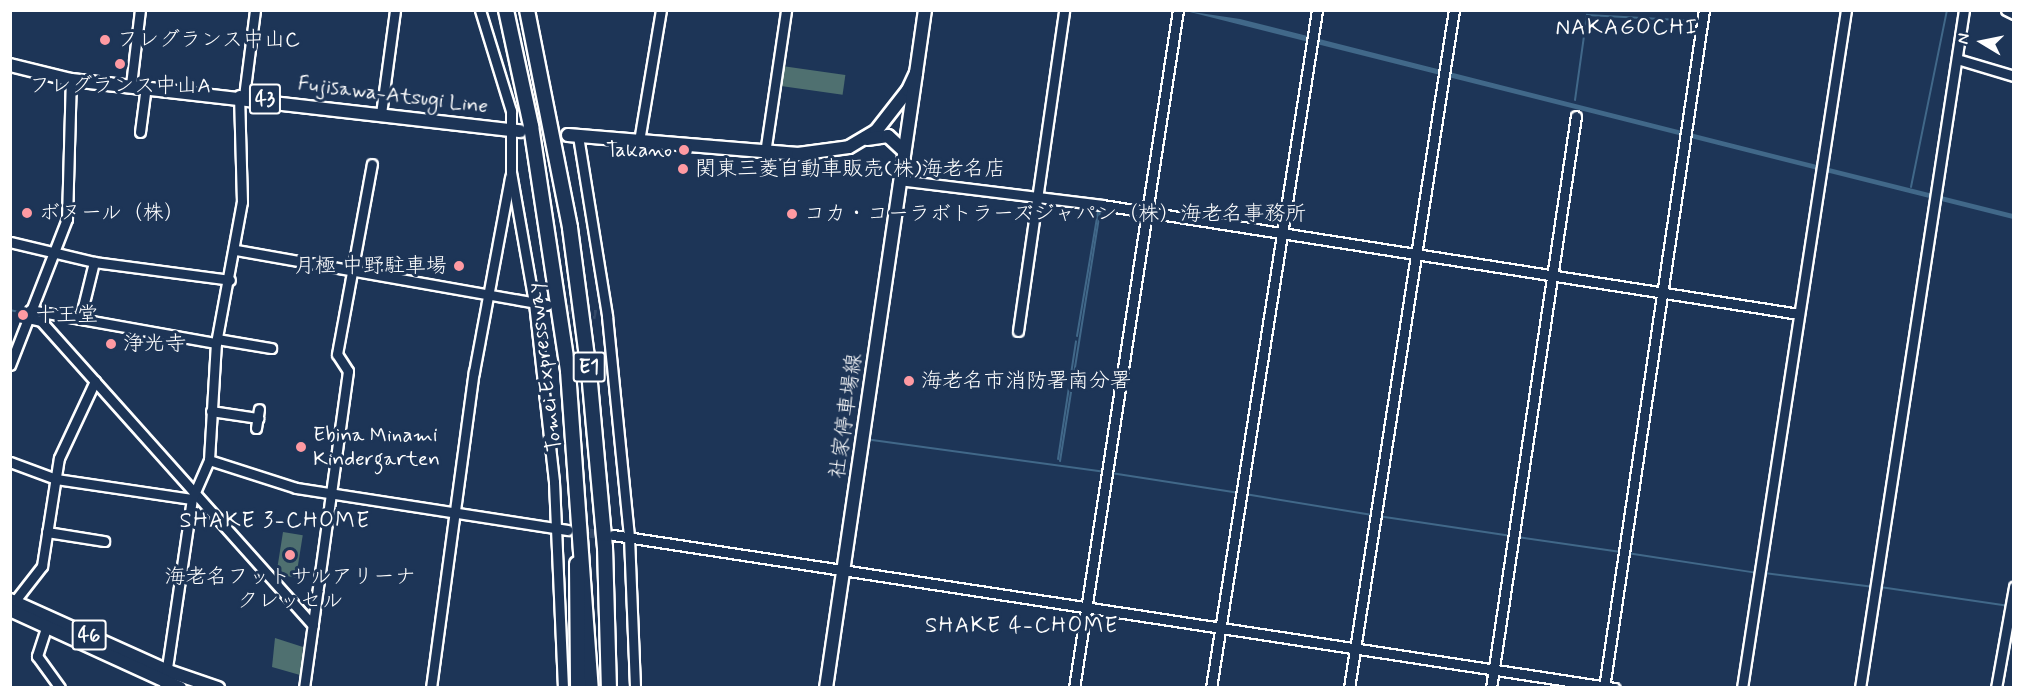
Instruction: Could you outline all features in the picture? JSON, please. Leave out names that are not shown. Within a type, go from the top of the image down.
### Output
[{"type":"highway","name":"Tomei Expressway","points":[[506,10],[520,73],[521,129],[575,436],[591,687]]},
{"type":"highway","name":"Tomei Expressway","points":[[527,10],[550,128],[589,372],[608,608],[609,687]]},
{"type":"highway","points":[[575,436],[578,687]]},
{"type":"highway","points":[[608,608],[615,687]]},
{"type":"main road","points":[[865,140],[885,123],[916,73],[925,10]]},
{"type":"main road","name":"Fujisawa-Atsugi Line","points":[[10,65],[71,80],[242,96],[521,129]]},
{"type":"main road","name":"社家停車場線","points":[[826,687],[916,73]]},
{"type":"main road","points":[[885,123],[898,120],[907,130]]},
{"type":"main road","points":[[573,136],[765,153],[827,153],[865,140],[888,136],[904,150]]},
{"type":"main road","name":"46","points":[[12,604],[180,687]]},
{"type":"main road","name":"46","points":[[166,680],[218,687]]},
{"type":"street","points":[[130,85],[140,10]]},
{"type":"street","points":[[166,680],[194,495],[209,460],[217,341],[236,249],[244,181],[242,96],[255,10]]},
{"type":"street","points":[[381,114],[394,10]]},
{"type":"street","points":[[431,687],[488,295],[521,129],[507,87],[491,60],[480,10]]},
{"type":"street","points":[[639,141],[662,10]]},
{"type":"street","points":[[765,153],[786,10]]},
{"type":"street","points":[[1018,331],[1064,10]]},
{"type":"street","points":[[1074,687],[1178,10]]},
{"type":"street","points":[[1212,687],[1317,10]]},
{"type":"street","points":[[1349,687],[1454,10]]},
{"type":"street","points":[[613,535],[844,568],[1355,650],[1607,687],[1704,10]]},
{"type":"street","points":[[1742,687],[1846,10]]},
{"type":"street","points":[[1860,687],[1964,10]]},
{"type":"street","points":[[1957,59],[2013,76]]},
{"type":"street","points":[[10,365],[29,314],[56,255],[71,190],[71,80]]},
{"type":"street","points":[[140,132],[146,86]]},
{"type":"street","points":[[1491,687],[1576,116]]},
{"type":"street","points":[[573,136],[607,316],[629,537],[635,687]]},
{"type":"street","points":[[304,687],[348,371],[337,358],[372,164]]},
{"type":"street","points":[[511,172],[534,303],[563,530],[563,687]]},
{"type":"street","points":[[899,180],[1281,233],[1799,314]]},
{"type":"street","points":[[10,242],[56,255],[94,262],[230,280]]},
{"type":"street","points":[[236,249],[547,305]]},
{"type":"street","points":[[80,319],[94,262]]},
{"type":"street","points":[[29,314],[80,319],[271,348]]},
{"type":"street","points":[[29,314],[41,321],[194,495],[313,625]]},
{"type":"street","points":[[596,314],[607,316]]},
{"type":"street","points":[[12,604],[37,572],[64,440],[94,381]]},
{"type":"street","points":[[211,411],[259,413],[256,428]]},
{"type":"street","points":[[209,460],[331,493],[563,530]]},
{"type":"street","points":[[10,462],[56,479],[194,495]]},
{"type":"street","points":[[47,532],[105,541]]},
{"type":"street","points":[[1996,687],[2013,587]]},
{"type":"street","points":[[48,622],[38,648],[42,666],[60,687]]},
{"type":"green space","points":[[782,66],[845,75],[843,95],[779,86]]},
{"type":"green space","name":"海老名フットサルアリーナ クレッセル","points":[[283,532],[303,535],[296,578],[276,574]]},
{"type":"green space","points":[[275,638],[303,647],[300,675],[272,667]]},
{"type":"water","points":[[1186,11],[1240,19],[2013,214],[2013,219]]},
{"type":"waterway","points":[[1911,187],[1947,10]]},
{"type":"waterway","points":[[1575,100],[1587,15],[1698,21]]},
{"type":"waterway","points":[[1060,461],[1100,210]]},
{"type":"waterway","points":[[1077,336],[1098,212]]},
{"type":"waterway","points":[[10,310],[28,314]]},
{"type":"waterway","points":[[1058,459],[1076,341]]},
{"type":"waterway","points":[[872,440],[1106,472]]},
{"type":"waterway","points":[[179,469],[193,484]]},
{"type":"waterway","points":[[1111,473],[1239,493]]},
{"type":"waterway","points":[[1245,494],[1372,515]]},
{"type":"waterway","points":[[1378,516],[1512,536]]},
{"type":"waterway","points":[[1517,537],[1621,552]]},
{"type":"waterway","points":[[1627,553],[1758,573]]},
{"type":"waterway","points":[[1764,573],[1874,587]]},
{"type":"waterway","points":[[1880,587],[2008,606]]},
{"type":"tunnel","points":[[525,131],[568,135]]},
{"type":"tunnel","points":[[554,306],[596,314]]},
{"type":"tunnel","points":[[576,531],[607,535]]},
{"type":"place","name":"フレグランス中山C","points":[[105,40]]},
{"type":"place","name":"フレグランス中山A","points":[[120,64]]},
{"type":"place","name":"Takano","points":[[684,150]]},
{"type":"place","name":"関東三菱自動車販売(株)海老名店","points":[[683,169]]},
{"type":"place","name":"ボヌール（株）","points":[[27,213]]},
{"type":"place","name":"コカ・コーラボトラーズジャパン（株）海老名事務所","points":[[792,214]]},
{"type":"place","name":"月極 中野駐車場","points":[[459,266]]},
{"type":"place","name":"十王堂","points":[[23,315]]},
{"type":"place","name":"浄光寺","points":[[111,344]]},
{"type":"place","name":"海老名市消防署南分署","points":[[909,381]]},
{"type":"place","name":"Ebina Minami Kindergarten","points":[[301,447]]},
{"type":"place","name":"海老名フットサルアリーナ クレッセル","points":[[290,555]]},
{"type":"district","name":"NAKAGOCHI","points":[[1627,29]]},
{"type":"district","name":"SHAKE 3-CHOME","points":[[275,522]]},
{"type":"district","name":"SHAKE 4-CHOME","points":[[1022,627]]}]
